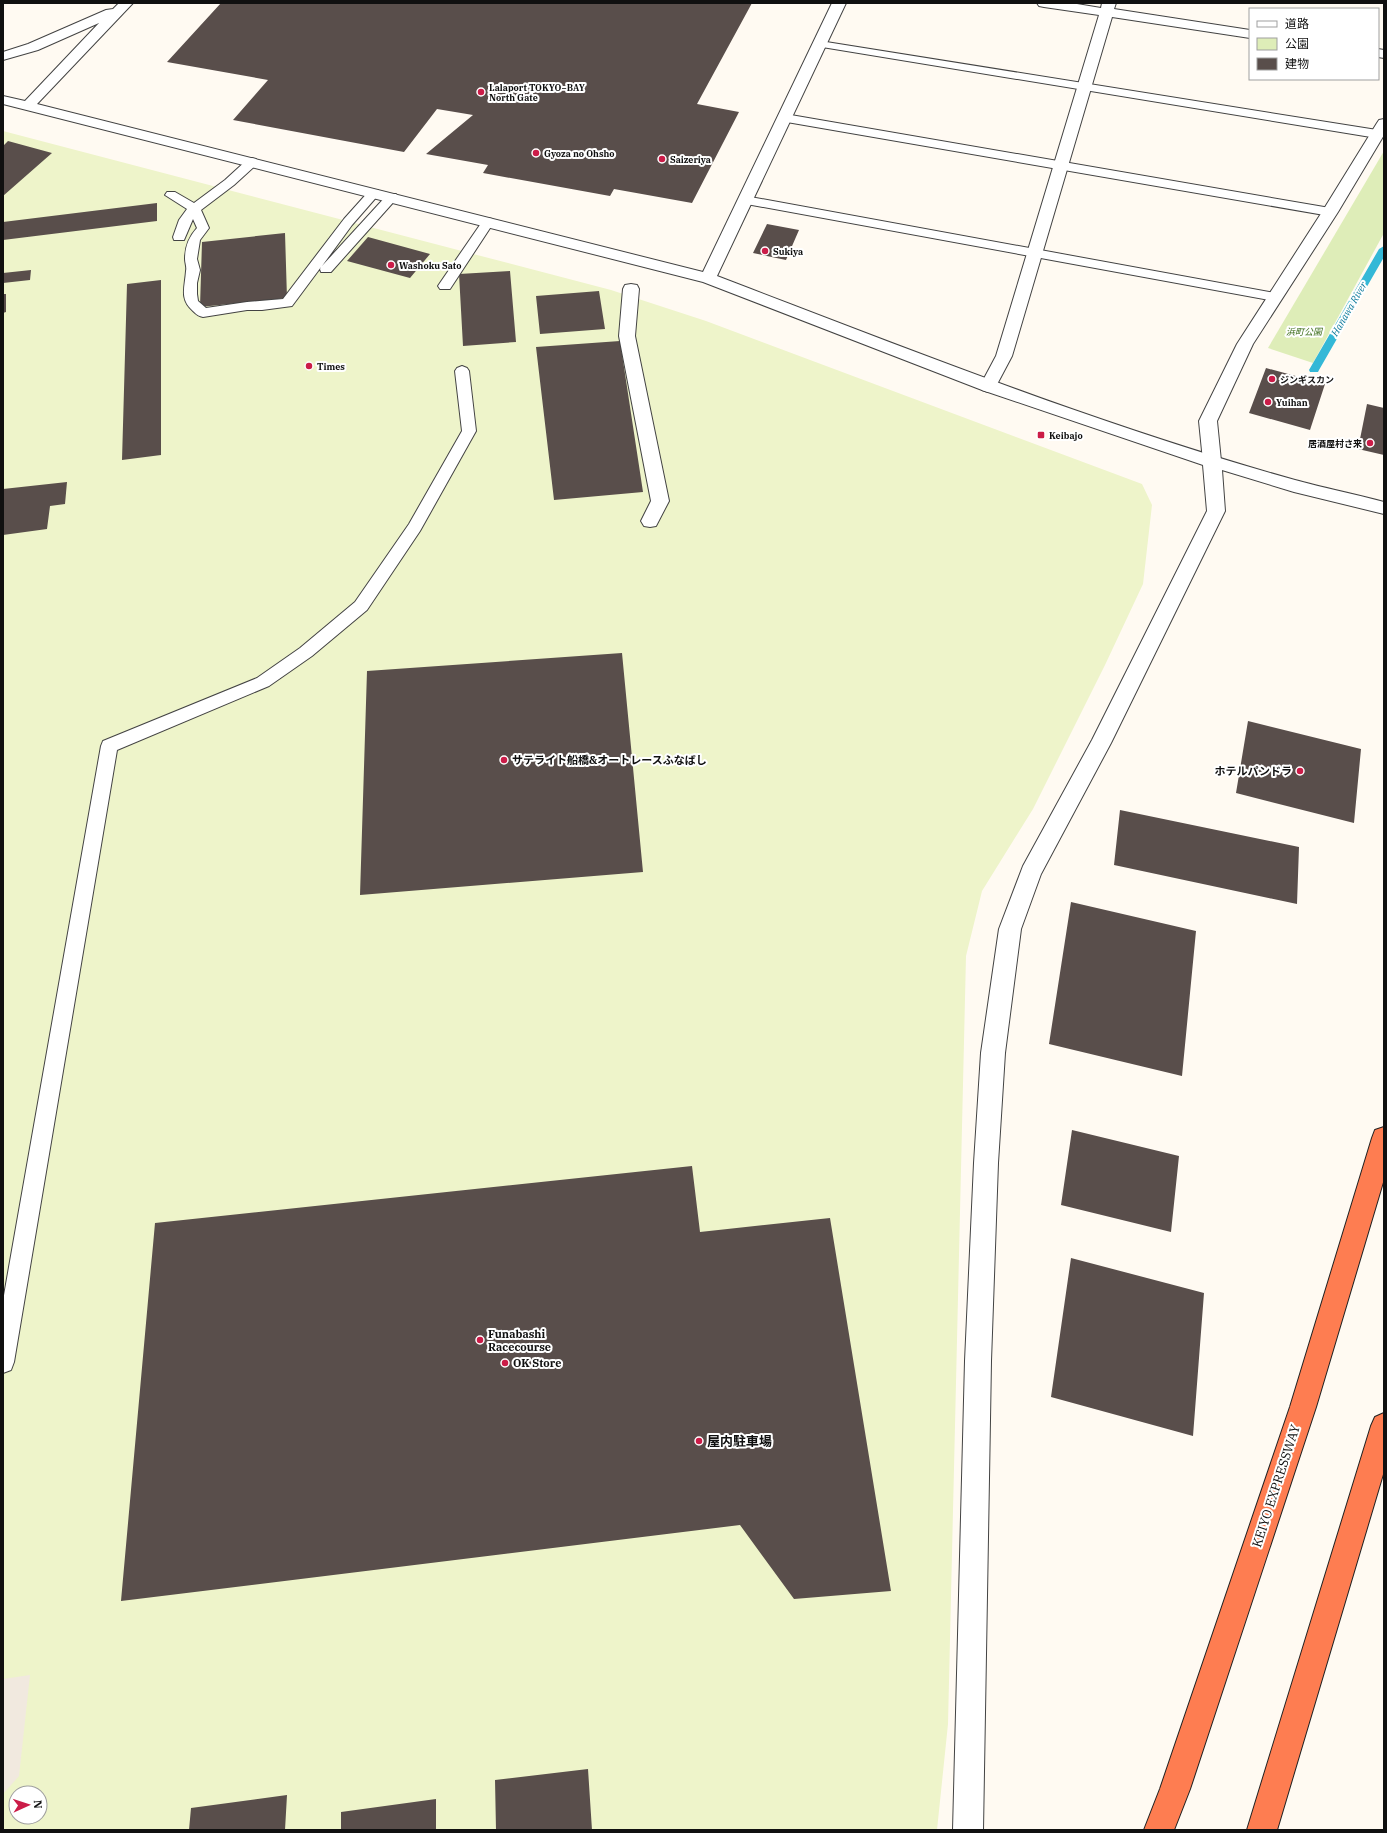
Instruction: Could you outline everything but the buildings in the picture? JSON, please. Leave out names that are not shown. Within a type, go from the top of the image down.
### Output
[{"type":"highway","name":"KEIYO EXPRESSWAY","points":[[1159,1830],[1175,1789],[1303,1407],[1384,1138]]},
{"type":"highway","points":[[1262,1830],[1384,1426]]},
{"type":"street","points":[[708,278],[840,3]]},
{"type":"street","points":[[1044,3],[1108,8],[1249,34]]},
{"type":"street","points":[[3,56],[33,47],[123,6]]},
{"type":"street","points":[[28,106],[123,6]]},
{"type":"street","points":[[988,386],[1004,356],[1108,8]]},
{"type":"street","points":[[3,100],[77,120],[374,192],[708,278],[988,386],[1212,461],[1294,486],[1384,508]]},
{"type":"street","points":[[968,1830],[978,1361],[986,1163],[993,1053],[1010,929],[1031,872],[1101,743],[1216,511],[1208,421],[1245,344],[1330,212],[1381,128]]},
{"type":"street","points":[[631,289],[627,336],[660,501],[650,521]]},
{"type":"lane","points":[[820,44],[1084,86],[1381,128]]},
{"type":"lane","points":[[785,118],[1330,212]]},
{"type":"lane","points":[[179,237],[180,229],[194,208],[228,184],[252,162]]},
{"type":"lane","points":[[171,195],[194,208],[203,228],[194,240],[191,259],[193,270],[190,283],[190,294],[192,303],[204,313],[247,306],[286,303],[348,222],[374,192]]},
{"type":"lane","points":[[301,295],[392,197]]},
{"type":"lane","points":[[745,200],[1275,297]]},
{"type":"lane","points":[[445,286],[488,222]]},
{"type":"lane","points":[[3,1362],[109,746],[263,682],[306,652],[361,606],[415,527],[468,431],[462,371]]},
{"type":"green space","name":"Funabashi Racecourse","points":[[3,131],[611,290],[706,321],[1142,484],[1152,505],[1143,584],[1105,665],[1033,809],[982,891],[966,956],[948,1724],[937,1830],[3,1830]]},
{"type":"green space","name":"浜町公園","points":[[1384,151],[1384,233],[1313,363],[1268,348]]},
{"type":"shaded area","points":[[30,1675],[19,1776],[11,1785],[8,1785],[8,1788],[3,1794],[3,1679]]},
{"type":"waterway","name":"Hanawa River","points":[[1314,370],[1384,249]]},
{"type":"place","name":"Lalaport TOKYO−BAY North Gate","points":[[481,92]]},
{"type":"place","name":"Gyoza no Ohsho","points":[[536,153]]},
{"type":"place","name":"Saizeriya","points":[[662,159]]},
{"type":"place","name":"Sukiya","points":[[765,251]]},
{"type":"place","name":"Washoku Sato","points":[[391,265]]},
{"type":"place","name":"Times","points":[[309,366]]},
{"type":"place","name":"ジンギスカン","points":[[1272,379]]},
{"type":"place","name":"Yuihan","points":[[1268,402]]},
{"type":"place","name":"Keibajo","points":[[1041,435]]},
{"type":"place","name":"居酒屋村さ来","points":[[1370,443]]},
{"type":"place","name":"サテライト船橋&オートレースふなばし","points":[[504,760]]},
{"type":"place","name":"ホテルパンドラ","points":[[1300,771]]},
{"type":"place","name":"Funabashi Racecourse","points":[[480,1340]]},
{"type":"place","name":"OK Store","points":[[505,1363]]},
{"type":"place","name":"屋内駐車場","points":[[699,1441]]}]
